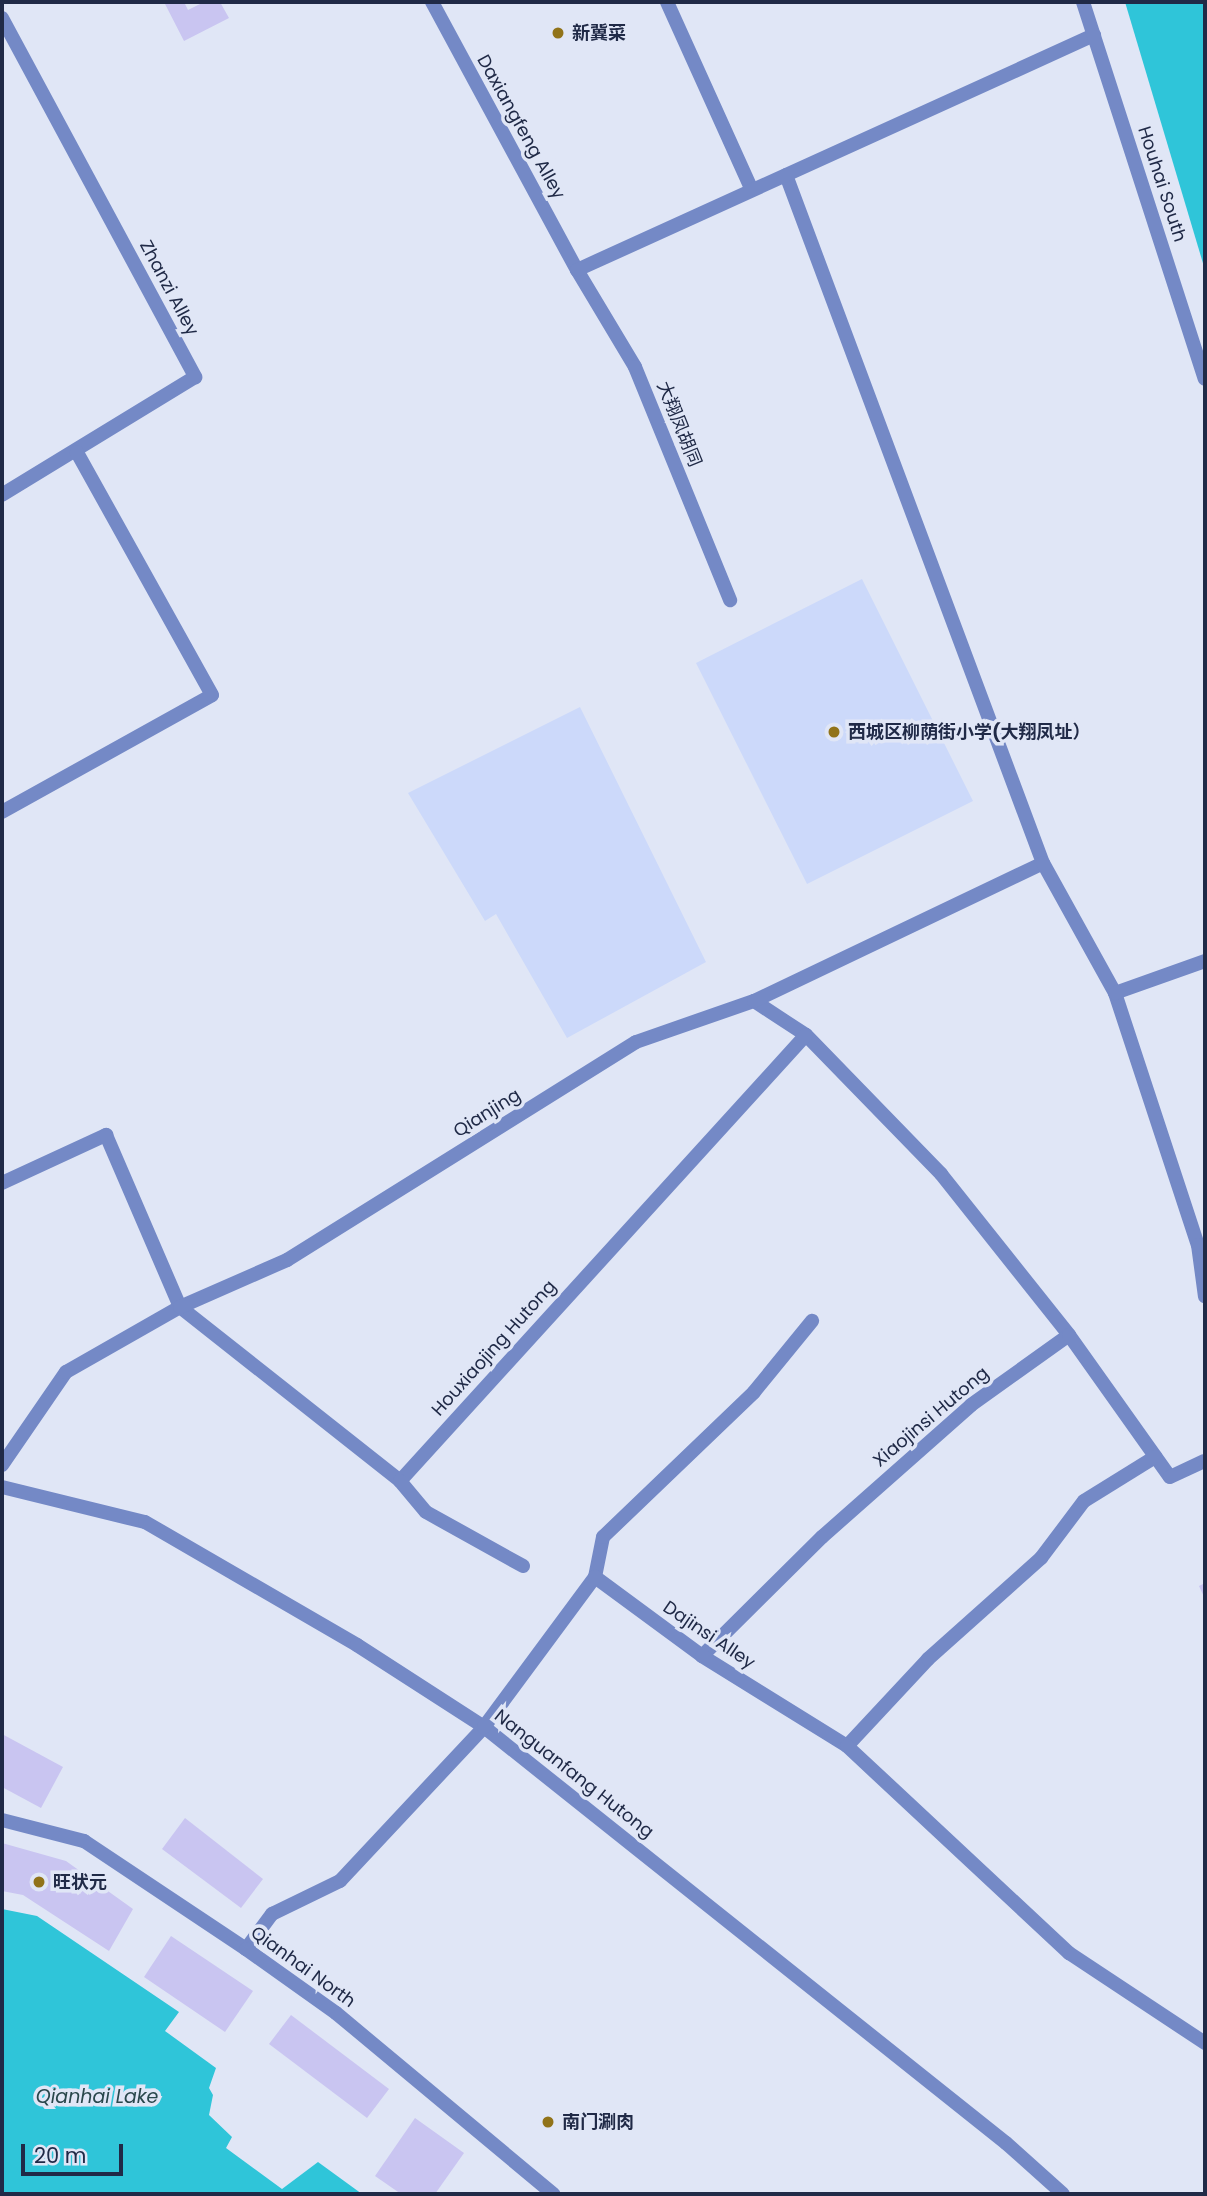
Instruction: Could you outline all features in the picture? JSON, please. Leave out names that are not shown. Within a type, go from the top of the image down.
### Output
[{"type":"street","name":"Daxiangfeng Alley","points":[[432,2],[577,270]]},
{"type":"street","points":[[667,2],[752,190]]},
{"type":"street","name":"Houhai South","points":[[1083,2],[1205,379]]},
{"type":"street","name":"Zhanzi Alley","points":[[2,18],[195,377],[77,452],[2,495]]},
{"type":"street","points":[[577,270],[1094,35]]},
{"type":"street","points":[[786,175],[1043,863],[1115,993],[1198,1245],[1205,1297]]},
{"type":"street","name":"大翔凤胡同","points":[[577,270],[635,367],[730,600]]},
{"type":"street","points":[[2,812],[212,695],[77,452]]},
{"type":"street","name":"Qianjing","points":[[2,1465],[66,1372],[180,1307],[287,1261],[636,1042],[754,1000],[1043,863]]},
{"type":"street","points":[[1115,993],[1205,961]]},
{"type":"street","points":[[754,1000],[806,1035],[941,1174],[1069,1335],[1170,1477],[1205,1461]]},
{"type":"street","name":"Houxiaojing Hutong","points":[[400,1481],[806,1035]]},
{"type":"street","points":[[2,1183],[106,1135],[180,1307],[400,1481],[426,1512],[523,1566]]},
{"type":"street","points":[[246,1949],[272,1914],[340,1881],[484,1727],[595,1577],[603,1537],[754,1392],[812,1321]]},
{"type":"street","name":"Xiaojinsi Hutong","points":[[702,1656],[822,1537],[971,1405],[1069,1335]]},
{"type":"street","points":[[847,1746],[928,1659],[1041,1558],[1084,1501],[1156,1457]]},
{"type":"street","name":"Nanguanfang Hutong","points":[[2,1487],[145,1522],[357,1645],[484,1727],[1006,2143],[1063,2194]]},
{"type":"street","name":"Dajinsi Alley","points":[[595,1577],[702,1656],[847,1746],[1069,1953],[1205,2043]]},
{"type":"street","name":"Qianhai North","points":[[2,1820],[83,1841],[246,1949],[336,2013],[554,2194]]},
{"type":"shaded area","name":"西城区柳荫街小学(大翔凤址）","points":[[862,579],[973,801],[807,884],[696,663]]},
{"type":"shaded area","points":[[580,707],[706,962],[567,1038],[496,914],[485,921],[408,793]]},
{"type":"water","points":[[1125,2],[1205,2],[1205,270]]},
{"type":"water","name":"Qianhai Lake","points":[[2,1909],[37,1916],[179,2012],[165,2031],[216,2068],[209,2088],[213,2095],[209,2115],[232,2137],[226,2148],[282,2189],[318,2162],[362,2194],[2,2194]]},
{"type":"building","points":[[164,2],[184,2],[188,10],[204,2],[220,2],[229,18],[184,41]]},
{"type":"building","points":[[1205,1583],[1205,1599],[1199,1586]]},
{"type":"building","points":[[2,1734],[63,1767],[41,1808],[2,1787]]},
{"type":"building","points":[[185,1818],[263,1879],[241,1908],[162,1849]]},
{"type":"building","points":[[2,1843],[66,1861],[133,1909],[109,1951],[23,1895],[2,1891]]},
{"type":"building","points":[[171,1936],[253,1991],[225,2032],[144,1977]]},
{"type":"building","points":[[291,2015],[389,2089],[367,2118],[269,2044]]},
{"type":"building","points":[[415,2118],[464,2153],[435,2194],[401,2194],[375,2176]]},
{"type":"place","name":"新冀菜","points":[[558,33]]},
{"type":"place","name":"西城区柳荫街小学(大翔凤址）","points":[[834,732]]},
{"type":"place","name":"旺状元","points":[[39,1882]]},
{"type":"place","name":"南门涮肉","points":[[548,2122]]}]
